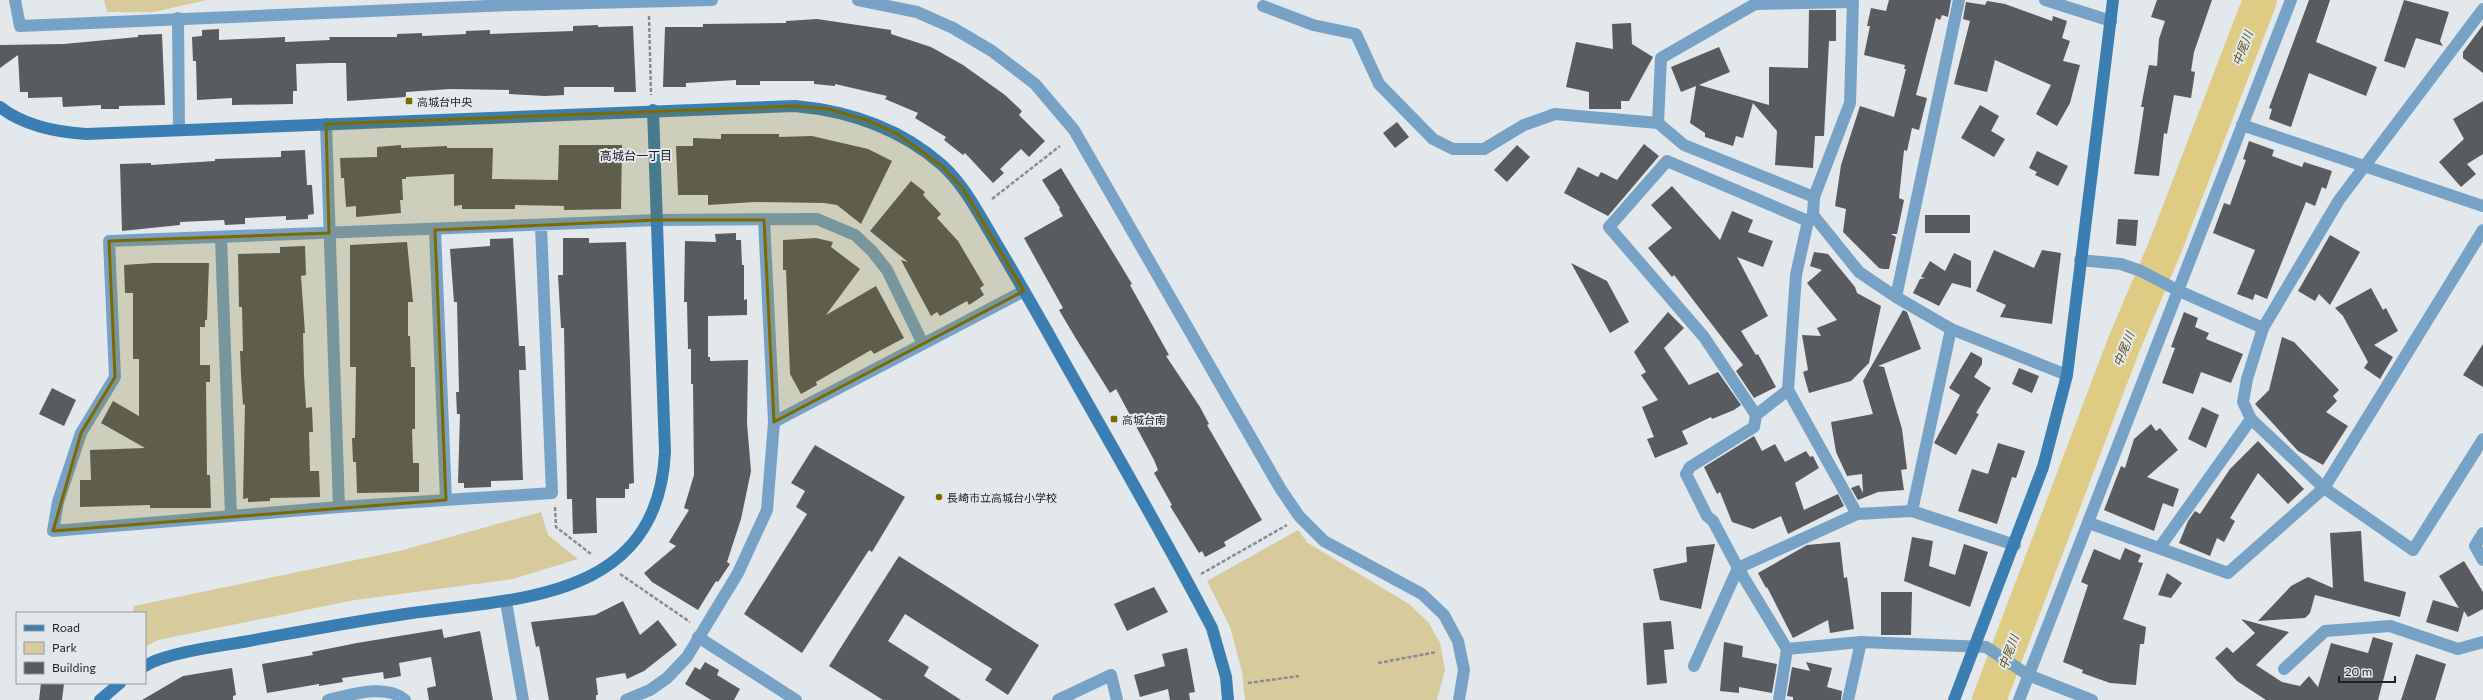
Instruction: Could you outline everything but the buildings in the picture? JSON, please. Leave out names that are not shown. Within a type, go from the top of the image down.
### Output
[{"type":"street","points":[[15,0],[20,26],[178,18],[712,0]]},
{"type":"street","points":[[858,0],[917,12],[953,28],[992,51],[1035,84],[1074,130],[1280,488],[1299,516],[1324,540],[1422,594],[1444,615],[1458,641],[1464,670],[1459,700]]},
{"type":"street","points":[[1896,297],[1959,0]]},
{"type":"street","points":[[2045,0],[2111,20]]},
{"type":"street","points":[[1954,700],[1980,647],[2043,467],[2066,375],[2113,0]]},
{"type":"street","points":[[2019,700],[2291,0]]},
{"type":"street","points":[[1658,123],[1662,58],[1755,4],[1852,1],[1850,103],[1814,198],[1796,275],[1788,390],[1857,514]]},
{"type":"street","points":[[1263,6],[1313,25],[1356,34],[1379,84],[1433,139],[1453,149],[1484,149],[1524,124],[1555,114],[1658,123],[1684,146],[1814,198]]},
{"type":"street","points":[[2483,9],[2367,166],[2339,200],[2263,328],[2246,379],[2243,402],[2251,419],[2324,488],[2413,550],[2483,439]]},
{"type":"street","points":[[178,18],[179,130]]},
{"type":"street","points":[[0,106],[11,116],[55,132],[86,134],[653,110],[795,106],[822,108],[867,120],[896,133],[919,147],[942,166],[963,188],[1024,291],[1212,628],[1226,677],[1228,700]]},
{"type":"street","points":[[146,666],[198,650],[411,614],[506,602],[555,590],[590,577],[608,566],[643,530],[661,491],[664,470],[658,220],[653,110]]},
{"type":"street","points":[[326,124],[339,507]]},
{"type":"street","points":[[2242,125],[2483,206]]},
{"type":"street","points":[[1756,415],[1704,337],[1609,227],[1667,161],[1810,218],[1859,272],[1896,297],[1950,329],[2066,375]]},
{"type":"street","points":[[541,226],[552,493],[339,507],[53,531],[58,502],[81,432],[114,376],[109,241],[541,226],[658,220],[817,219],[855,235],[872,251],[887,270],[924,344]]},
{"type":"street","points":[[626,700],[650,690],[667,678],[687,656],[738,574],[767,510],[774,422],[764,220]]},
{"type":"street","points":[[434,230],[446,500]]},
{"type":"street","points":[[2089,523],[2160,547],[2228,573],[2324,488],[2483,230]]},
{"type":"street","points":[[221,238],[231,516]]},
{"type":"street","points":[[2080,260],[2121,264],[2141,271],[2179,291],[2263,328]]},
{"type":"street","points":[[774,422],[1024,291]]},
{"type":"street","points":[[1912,510],[1950,329]]},
{"type":"street","points":[[1779,700],[1787,649],[1738,568],[1713,521],[1707,516],[1686,474],[1690,467],[1754,427],[1756,415],[1788,390]]},
{"type":"street","points":[[2160,547],[2251,419]]},
{"type":"street","points":[[1694,666],[1738,568],[1857,514],[1912,510],[2015,545]]},
{"type":"street","points":[[2483,533],[2475,546],[2483,560]]},
{"type":"street","points":[[506,602],[523,700]]},
{"type":"street","points":[[2284,669],[2325,631],[2390,626],[2458,649],[2483,642]]},
{"type":"street","points":[[700,633],[793,699]]},
{"type":"street","points":[[1787,649],[1861,642],[1980,647],[2028,675],[2092,700]]},
{"type":"street","points":[[1848,700],[1861,642]]},
{"type":"street","points":[[1058,700],[1110,676],[1117,700]]},
{"type":"street","points":[[100,700],[119,684]]},
{"type":"street","points":[[328,700],[358,693],[377,692],[391,693],[405,700]]},
{"type":"path","points":[[648,2],[651,95]]},
{"type":"path","points":[[992,199],[1060,146]]},
{"type":"path","points":[[554,500],[556,527],[591,554]]},
{"type":"path","points":[[1201,575],[1293,522]]},
{"type":"path","points":[[608,566],[700,633]]},
{"type":"path","points":[[1378,663],[1437,652]]},
{"type":"path","points":[[1248,683],[1299,676]]},
{"type":"highlighted area","points":[[795,106],[829,109],[867,120],[896,133],[942,166],[963,188],[1024,291],[774,422],[764,220],[658,220],[435,230],[446,500],[53,531],[81,433],[115,377],[109,241],[329,233],[326,124]]},
{"type":"green space","points":[[104,0],[207,0],[154,12],[107,12]]},
{"type":"green space","points":[[541,512],[548,535],[578,559],[513,579],[355,600],[158,640],[146,646],[146,612],[133,612],[134,606],[399,551]]},
{"type":"green space","points":[[1298,530],[1308,543],[1409,604],[1429,623],[1440,643],[1445,670],[1437,700],[1245,700],[1242,672],[1230,627],[1207,581]]},
{"type":"waterway","name":"中尾川","points":[[1989,700],[2124,344],[2166,245],[2260,0]]},
{"type":"place","name":"高城台中央","points":[[409,101]]},
{"type":"place","name":"高城台南","points":[[1114,419]]},
{"type":"place","name":"長崎市立高城台小学校","points":[[939,497]]},
{"type":"district","name":"高城台一丁目","points":[[636,155]]}]
